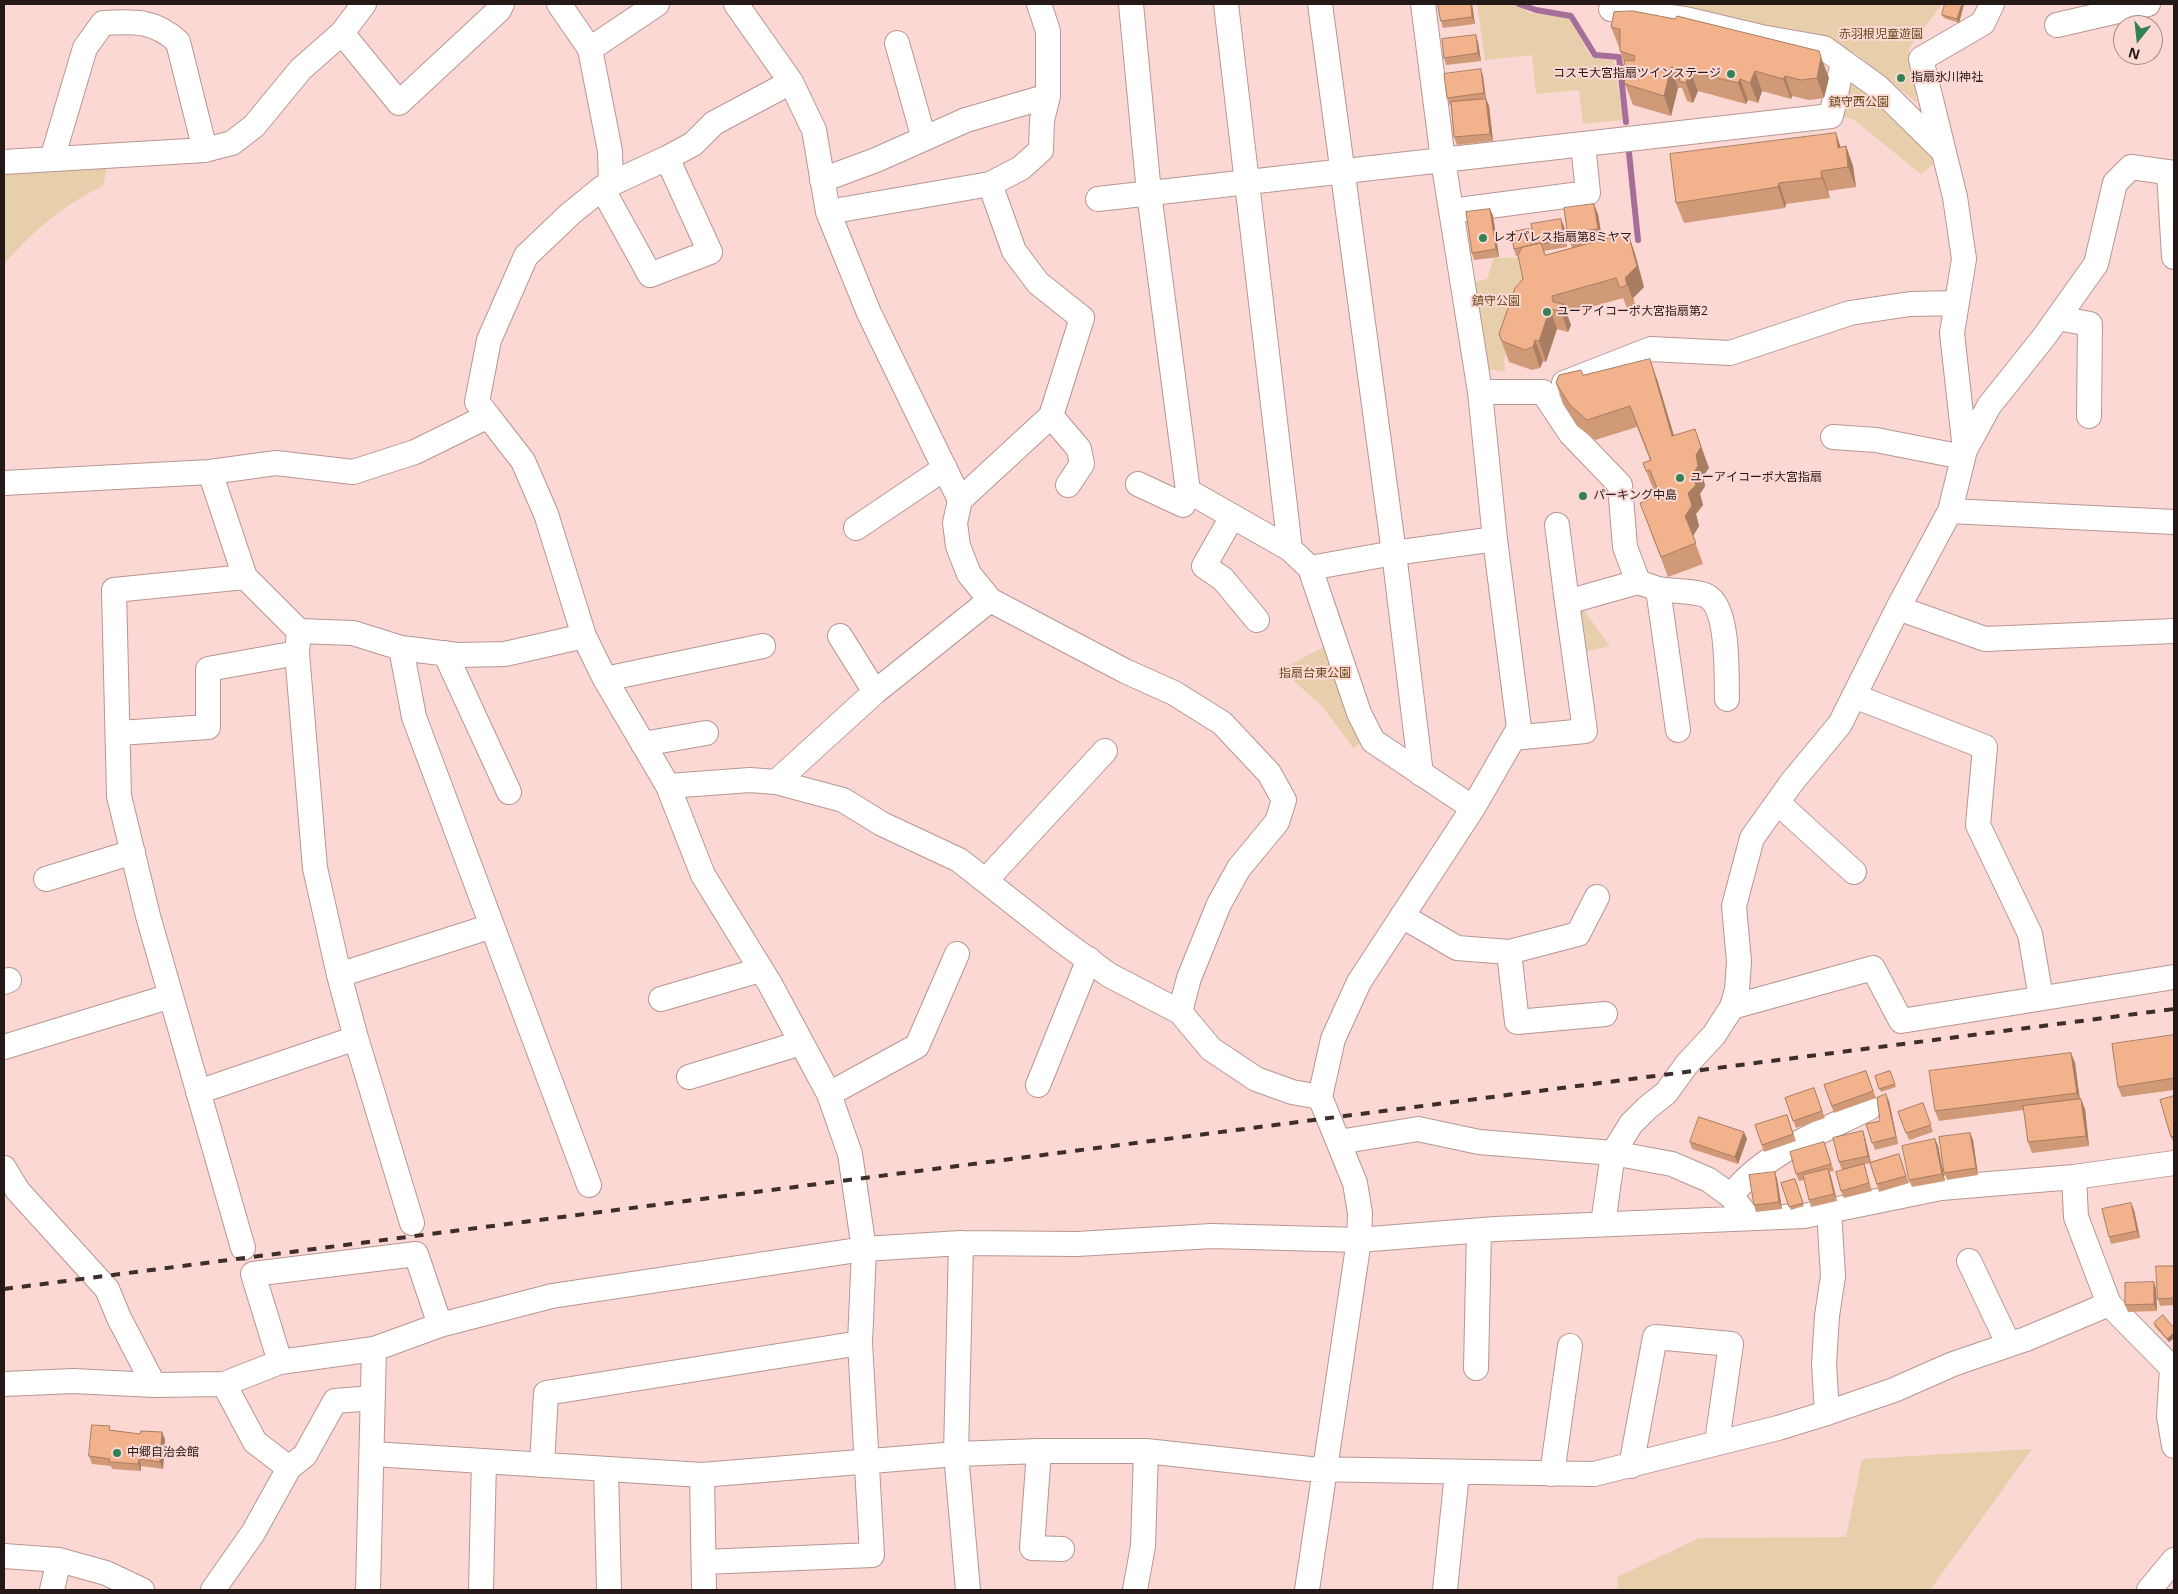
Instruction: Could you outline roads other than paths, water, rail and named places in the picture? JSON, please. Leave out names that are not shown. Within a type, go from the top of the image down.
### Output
[{"type":"street","points":[[4,162],[205,150],[232,143],[254,126],[301,69],[342,33],[364,4]]},
{"type":"street","points":[[342,33],[399,102],[499,10],[502,4]]},
{"type":"street","points":[[559,4],[590,49],[610,150],[606,186],[650,275],[710,252],[667,158]]},
{"type":"street","points":[[590,49],[657,4]]},
{"type":"street","points":[[736,4],[792,82],[814,130],[828,212],[870,314],[960,500]]},
{"type":"street","points":[[828,212],[990,184],[1021,168],[1041,150],[1042,120],[1048,96],[1048,31],[1039,4]]},
{"type":"street","points":[[1131,4],[1149,193],[1188,490],[1183,505],[1138,484]]},
{"type":"street","points":[[1226,4],[1290,549]]},
{"type":"street","points":[[1320,4],[1394,553],[1420,774]]},
{"type":"street","points":[[1308,1590],[1324,1469],[1359,1240],[1360,1213],[1355,1184],[1320,1097],[1333,1038],[1359,982],[1472,808],[1519,728],[1495,539],[1480,392],[1443,160],[1423,4]]},
{"type":"street","points":[[1964,454],[1952,333],[1964,259],[1954,198],[1921,59],[1983,22],[1992,4]]},
{"type":"street","points":[[2057,25],[2148,4]]},
{"type":"street","points":[[1611,9],[1685,19],[1761,37],[1824,48],[1878,87],[1943,151]]},
{"type":"street","points":[[52,159],[85,48],[103,23],[124,21],[152,24],[167,32],[178,42],[205,150]]},
{"type":"street","points":[[897,43],[924,139]]},
{"type":"street","points":[[1098,199],[1831,116],[1843,62]]},
{"type":"street","points":[[704,1562],[872,1555],[860,1343],[864,1249],[850,1154],[829,1094],[770,984],[703,876],[668,786],[605,679],[584,636],[546,514],[523,461],[477,402],[489,340],[526,256],[570,214],[606,186],[693,144],[714,123],[792,82]]},
{"type":"street","points":[[822,180],[876,160],[966,120],[1048,96]]},
{"type":"street","points":[[1451,211],[1588,193],[1582,144]]},
{"type":"street","points":[[1603,1224],[1613,1153],[1631,1124],[1666,1093],[1687,1064],[1714,1035],[1732,1007],[1738,990],[1739,962],[1734,906],[1752,838],[1840,724],[1898,608],[1950,511],[1964,454],[1990,406],[2058,318],[2096,264],[2115,183],[2131,167],[2172,172],[2174,257]]},
{"type":"street","points":[[990,184],[1014,251],[1038,283],[1082,318],[1052,416],[960,500],[955,523],[958,546],[969,574],[990,600],[1125,671],[1174,693],[1222,723],[1269,773],[1284,800],[1277,822],[1240,868],[1219,904],[1189,978],[1180,1012]]},
{"type":"street","points":[[1480,392],[1543,392],[1651,349],[1730,353],[1850,313],[1910,304],[1956,303]]},
{"type":"street","points":[[2058,318],[2090,324],[2089,416]]},
{"type":"street","points":[[1543,392],[1571,434],[1620,485],[1625,547],[1648,586],[1678,730]]},
{"type":"street","points":[[4,483],[210,472],[276,463],[353,472],[415,452],[488,416]]},
{"type":"street","points":[[1052,416],[1079,449],[1082,464],[1068,485]]},
{"type":"street","points":[[1833,437],[1876,440],[1964,454]]},
{"type":"street","points":[[856,528],[945,468]]},
{"type":"street","points":[[210,472],[245,577],[298,642],[315,868],[339,975],[356,1038],[412,1224]]},
{"type":"street","points":[[1188,490],[1290,549],[1310,568],[1359,713],[1373,741],[1472,808]]},
{"type":"street","points":[[1950,511],[2174,522]]},
{"type":"street","points":[[1232,517],[1204,566],[1222,579],[1258,620]]},
{"type":"street","points":[[1513,738],[1585,731],[1557,525]]},
{"type":"street","points":[[1310,568],[1394,553],[1495,539]]},
{"type":"street","points":[[243,1248],[171,996],[119,796],[119,733],[114,590],[245,577]]},
{"type":"street","points":[[1567,602],[1648,586],[1706,596],[1716,604],[1724,633],[1727,699]]},
{"type":"street","points":[[776,782],[875,692],[990,600]]},
{"type":"street","points":[[1898,608],[1985,639],[2174,631]]},
{"type":"street","points":[[119,733],[208,727],[208,669],[298,642],[352,634],[401,648],[445,654],[505,654],[584,636]]},
{"type":"street","points":[[840,636],[875,692]]},
{"type":"street","points":[[605,679],[763,646]]},
{"type":"street","points":[[401,648],[414,718],[589,1185]]},
{"type":"street","points":[[445,654],[509,792]]},
{"type":"street","points":[[1854,696],[1985,747],[1978,824],[2030,934],[2041,998]]},
{"type":"street","points":[[643,744],[706,733]]},
{"type":"street","points":[[986,880],[1105,751]]},
{"type":"street","points":[[668,786],[750,780],[776,782],[843,800],[882,824],[959,860],[1109,975],[1180,1012],[1211,1049],[1256,1079],[1292,1092],[1320,1097]]},
{"type":"street","points":[[1778,803],[1854,872]]},
{"type":"street","points":[[46,879],[133,852]]},
{"type":"street","points":[[1402,916],[1457,948],[1510,952],[1578,934],[1597,897]]},
{"type":"street","points":[[339,975],[492,926]]},
{"type":"street","points":[[1510,952],[1517,1022],[1605,1014]]},
{"type":"street","points":[[829,1094],[917,1046],[957,954]]},
{"type":"street","points":[[1038,1085],[1088,959]]},
{"type":"street","points":[[1732,1007],[1873,968],[1901,1021],[2174,976]]},
{"type":"street","points":[[661,999],[760,970]]},
{"type":"street","points":[[4,1047],[171,996]]},
{"type":"street","points":[[198,1092],[356,1038]]},
{"type":"street","points":[[689,1077],[801,1043]]},
{"type":"street","points":[[1731,1196],[1743,1180],[1783,1152],[1869,1108]]},
{"type":"street","points":[[1339,1142],[1418,1129],[1479,1142],[1613,1153],[1672,1164],[1709,1180],[1731,1196],[1749,1218]]},
{"type":"street","points":[[4,1384],[73,1381],[154,1385],[224,1384],[280,1362],[374,1349],[440,1325],[552,1296],[864,1249],[961,1243],[1077,1244],[1212,1236],[1359,1240],[1603,1224],[1804,1216],[1941,1188],[2074,1177],[2174,1163]]},
{"type":"street","points":[[4,1168],[18,1191],[107,1289],[119,1318],[154,1385]]},
{"type":"street","points":[[2074,1177],[2076,1217],[2109,1304],[2173,1369],[2169,1416],[2174,1446]]},
{"type":"street","points":[[1827,1413],[1824,1364],[1827,1316],[1833,1276],[1829,1211]]},
{"type":"street","points":[[1476,1368],[1479,1231]]},
{"type":"street","points":[[961,1243],[956,1454],[968,1590]]},
{"type":"street","points":[[280,1362],[254,1274],[416,1254],[440,1325]]},
{"type":"street","points":[[1969,1261],[2009,1345]]},
{"type":"street","points":[[373,1454],[702,1475],[956,1454],[1039,1451],[1146,1451],[1324,1469],[1457,1473],[1594,1474],[1778,1428],[1827,1413],[1894,1390],[1953,1364],[2009,1345],[2109,1304]]},
{"type":"street","points":[[1631,1466],[1655,1337],[1731,1344],[1718,1442]]},
{"type":"street","points":[[542,1465],[546,1393],[860,1343]]},
{"type":"street","points":[[1552,1474],[1570,1346]]},
{"type":"street","points":[[368,1590],[373,1454],[374,1349]]},
{"type":"street","points":[[224,1384],[255,1442],[289,1468]]},
{"type":"street","points":[[213,1590],[253,1532],[289,1468],[305,1456],[335,1401],[373,1398]]},
{"type":"street","points":[[1039,1451],[1032,1548],[1062,1549]]},
{"type":"street","points":[[1135,1590],[1143,1546],[1146,1451]]},
{"type":"street","points":[[481,1590],[484,1461]]},
{"type":"street","points":[[606,1469],[609,1590]]},
{"type":"street","points":[[1445,1590],[1457,1473]]},
{"type":"street","points":[[702,1475],[704,1590]]},
{"type":"street","points":[[4,1556],[59,1560],[106,1573],[142,1590]]},
{"type":"street","points":[[52,1590],[59,1560]]},
{"type":"street","points":[[2149,1590],[2174,1560]]},
{"type":"waterway","points":[[1519,4],[1536,10],[1571,16],[1595,55],[1619,57],[1626,122]]},
{"type":"waterway","points":[[1628,143],[1638,240]]},
{"type":"railway","points":[[4,1289],[2174,1009]]},
{"type":"place","name":"コスモ大宮指扇ツインステージ","points":[[1731,74]]},
{"type":"place","name":"指扇氷川神社","points":[[1901,78]]},
{"type":"place","name":"レオパレス指扇第8ミヤマ","points":[[1483,238]]},
{"type":"place","name":"ユーアイコーポ大宮指扇第2","points":[[1547,312]]},
{"type":"place","name":"ユーアイコーポ大宮指扇","points":[[1680,478]]},
{"type":"place","name":"パーキング中島","points":[[1583,496]]},
{"type":"place","name":"中郷自治会館","points":[[117,1453]]},
{"type":"park label","name":"赤羽根児童遊園","points":[[1881,35]]},
{"type":"park label","name":"鎮守西公園","points":[[1859,103]]},
{"type":"park label","name":"鎮守公園","points":[[1496,302]]},
{"type":"park label","name":"指扇台東公園","points":[[1315,674]]}]
